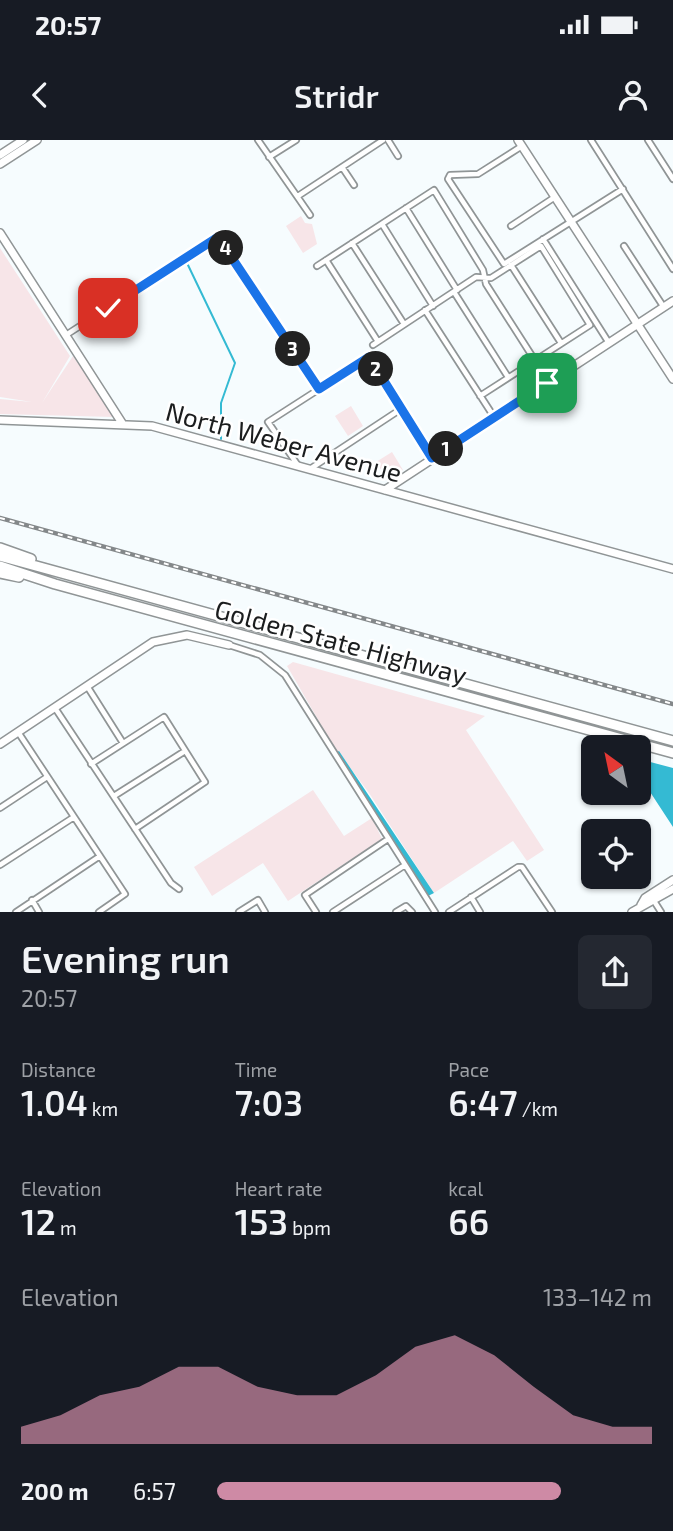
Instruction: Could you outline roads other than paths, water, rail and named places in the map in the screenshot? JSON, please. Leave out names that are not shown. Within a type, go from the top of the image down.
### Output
[{"type":"highway","points":[[0,548],[68,575]]},
{"type":"highway","name":"Golden State Highway","points":[[0,556],[673,741]]},
{"type":"highway","name":"Golden State Highway","points":[[0,566],[55,584],[673,754]]},
{"type":"highway","points":[[0,573],[55,584]]},
{"type":"main road","points":[[0,155],[23,140]]},
{"type":"main road","points":[[0,164],[37,140]]},
{"type":"main road","points":[[520,143],[673,379]]},
{"type":"main road","points":[[0,233],[122,423]]},
{"type":"main road","points":[[385,490],[673,301]]},
{"type":"main road","name":"North Weber Avenue","points":[[0,420],[122,423],[162,429],[673,569]]},
{"type":"main road","points":[[0,744],[163,638],[187,635],[229,645]]},
{"type":"main road","points":[[640,906],[645,898],[673,880]]},
{"type":"main road","points":[[632,912],[673,889]]},
{"type":"street","points":[[258,140],[310,215]]},
{"type":"street","points":[[269,158],[296,140]]},
{"type":"street","points":[[298,195],[386,140],[398,156]]},
{"type":"street","points":[[591,140],[673,269]]},
{"type":"street","points":[[648,140],[673,179]]},
{"type":"street","points":[[520,143],[478,174],[450,174],[448,179],[504,264],[623,189]]},
{"type":"street","points":[[342,167],[354,185]]},
{"type":"street","points":[[317,266],[434,190],[485,277],[486,284],[534,359]]},
{"type":"street","points":[[511,226],[555,197]]},
{"type":"street","points":[[407,208],[508,377]]},
{"type":"street","points":[[382,225],[433,306]]},
{"type":"street","points":[[66,335],[218,237],[319,389]]},
{"type":"street","points":[[543,239],[610,344]]},
{"type":"street","points":[[352,243],[404,324]]},
{"type":"street","points":[[326,260],[375,342],[477,277],[491,278],[541,246],[590,325],[534,359],[480,397]]},
{"type":"street","points":[[624,246],[664,307]]},
{"type":"street","points":[[511,265],[561,343]]},
{"type":"street","points":[[425,310],[494,417]]},
{"type":"street","points":[[298,466],[268,422],[369,357],[432,458]]},
{"type":"street","points":[[310,469],[401,409]]},
{"type":"street","points":[[229,645],[260,655],[285,675],[435,912]]},
{"type":"street","points":[[87,686],[123,743]]},
{"type":"street","points":[[55,708],[171,883],[178,889]]},
{"type":"street","points":[[91,764],[164,717],[205,782],[135,829]]},
{"type":"street","points":[[18,732],[125,894],[99,912]]},
{"type":"street","points":[[114,796],[185,751]]},
{"type":"street","points":[[0,808],[47,777]]},
{"type":"street","points":[[0,865],[74,817]]},
{"type":"street","points":[[316,912],[305,895],[388,839]]},
{"type":"street","points":[[16,912],[100,856]]},
{"type":"street","points":[[333,912],[405,865]]},
{"type":"street","points":[[449,912],[518,867],[522,867],[552,912]]},
{"type":"street","points":[[471,897],[480,912]]},
{"type":"street","points":[[32,900],[39,912]]},
{"type":"street","points":[[239,912],[258,900],[265,912]]},
{"type":"street","points":[[654,901],[661,912]]},
{"type":"street","points":[[396,912],[405,906],[412,912]]},
{"type":"water","points":[[339,751],[434,893],[428,896],[335,753]]},
{"type":"water","points":[[651,762],[673,768],[673,827],[651,793]]},
{"type":"waterway","points":[[187,263],[235,363],[221,403],[221,439]]},
{"type":"railway","points":[[0,518],[673,704]]}]
